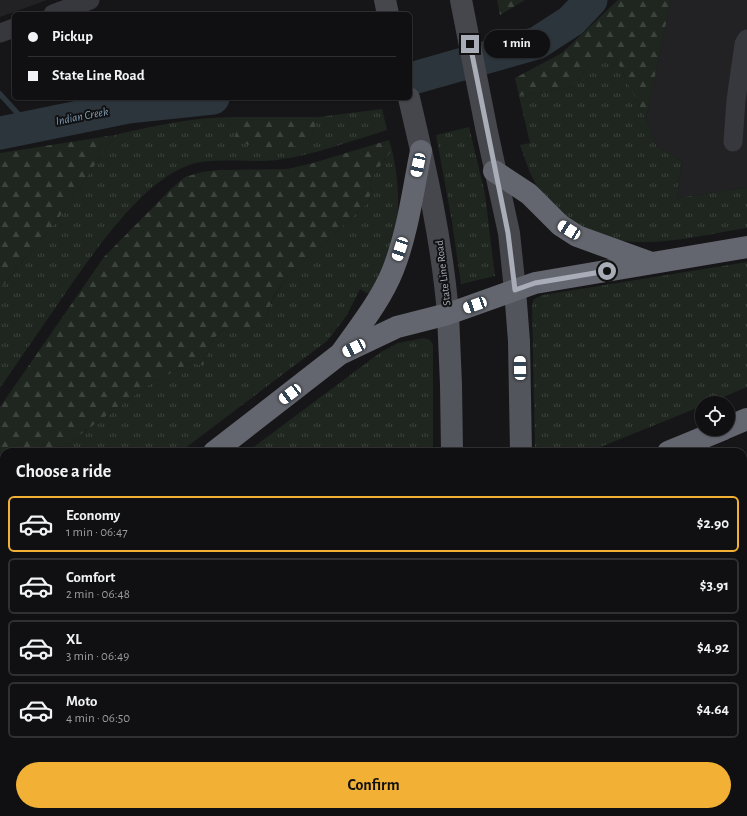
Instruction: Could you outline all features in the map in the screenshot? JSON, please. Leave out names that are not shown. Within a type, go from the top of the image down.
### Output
[{"type":"highway","points":[[340,354],[378,300],[393,271],[403,238],[421,151]]},
{"type":"highway","points":[[494,170],[529,194],[560,225],[578,236],[652,263]]},
{"type":"highway","points":[[219,448],[340,354],[396,327],[448,314],[535,283],[747,247]]},
{"type":"highway","points":[[735,424],[747,419]]},
{"type":"highway","points":[[678,448],[707,436]]},
{"type":"main road","points":[[385,0],[388,12]]},
{"type":"main road","points":[[461,0],[486,132],[508,233],[519,341],[521,448]]},
{"type":"main road","name":"State Line Road","points":[[409,100],[441,247],[448,314],[452,448]]},
{"type":"street","points":[[58,12],[90,0]]},
{"type":"street","points":[[0,33],[12,29]]},
{"type":"street","points":[[733,142],[736,100],[744,44],[747,39]]},
{"type":"shaded area","points":[[0,0],[47,0],[12,12],[0,17]]},
{"type":"shaded area","points":[[671,0],[747,0],[747,187],[677,198],[682,161],[657,147],[646,119]]},
{"type":"green space","points":[[497,0],[525,0],[500,15]]},
{"type":"green space","points":[[618,0],[671,0],[646,119],[616,59],[593,59],[573,87],[519,96],[515,78],[562,53]]},
{"type":"green space","points":[[593,59],[616,59],[646,119],[657,147],[682,161],[677,198],[747,187],[747,228],[672,240],[647,242],[623,241],[599,235],[577,225],[556,208],[533,179],[520,145],[530,143],[519,96],[573,87]]},
{"type":"green space","points":[[382,109],[387,130],[332,147],[305,155],[277,160],[208,161],[189,165],[170,174],[134,205],[101,244],[0,388],[0,289],[59,218],[115,135],[193,120],[240,117],[235,141],[309,143],[318,117]]},
{"type":"green space","points":[[240,117],[318,117],[309,143],[298,146],[272,148],[254,146],[234,141]]},
{"type":"green space","points":[[469,127],[485,194],[495,276],[461,284],[452,222],[436,135]]},
{"type":"green space","points":[[115,135],[59,218],[0,289],[0,153]]},
{"type":"green space","points":[[389,140],[392,150],[372,177],[369,202],[287,277],[273,297],[266,319],[252,327],[226,327],[212,340],[203,366],[193,362],[153,382],[62,448],[0,448],[0,407],[104,257],[172,188],[185,177],[202,172],[218,170],[287,169],[313,163]]},
{"type":"green space","points":[[392,150],[396,170],[398,199],[396,229],[392,245],[372,293],[367,293],[360,289],[347,315],[327,341],[185,448],[62,448],[153,382],[193,362],[203,366],[212,340],[226,327],[252,327],[266,319],[273,298],[287,277],[369,202],[372,177]]},
{"type":"green space","points":[[747,262],[747,387],[726,396],[695,396],[695,409],[598,448],[535,448],[532,306],[534,299],[543,295]]},
{"type":"green space","points":[[424,338],[430,340],[433,345],[433,448],[252,448],[381,352],[398,343]]},
{"type":"waterway","name":"Indian Creek","points":[[412,78],[537,43],[571,21],[591,0]]},
{"type":"waterway","points":[[0,94],[30,127]]},
{"type":"waterway","name":"Indian Creek","points":[[0,133],[128,107],[194,100]]},
{"type":"route","points":[[470,44],[486,132],[508,233],[515,290],[535,283],[607,271]]}]
